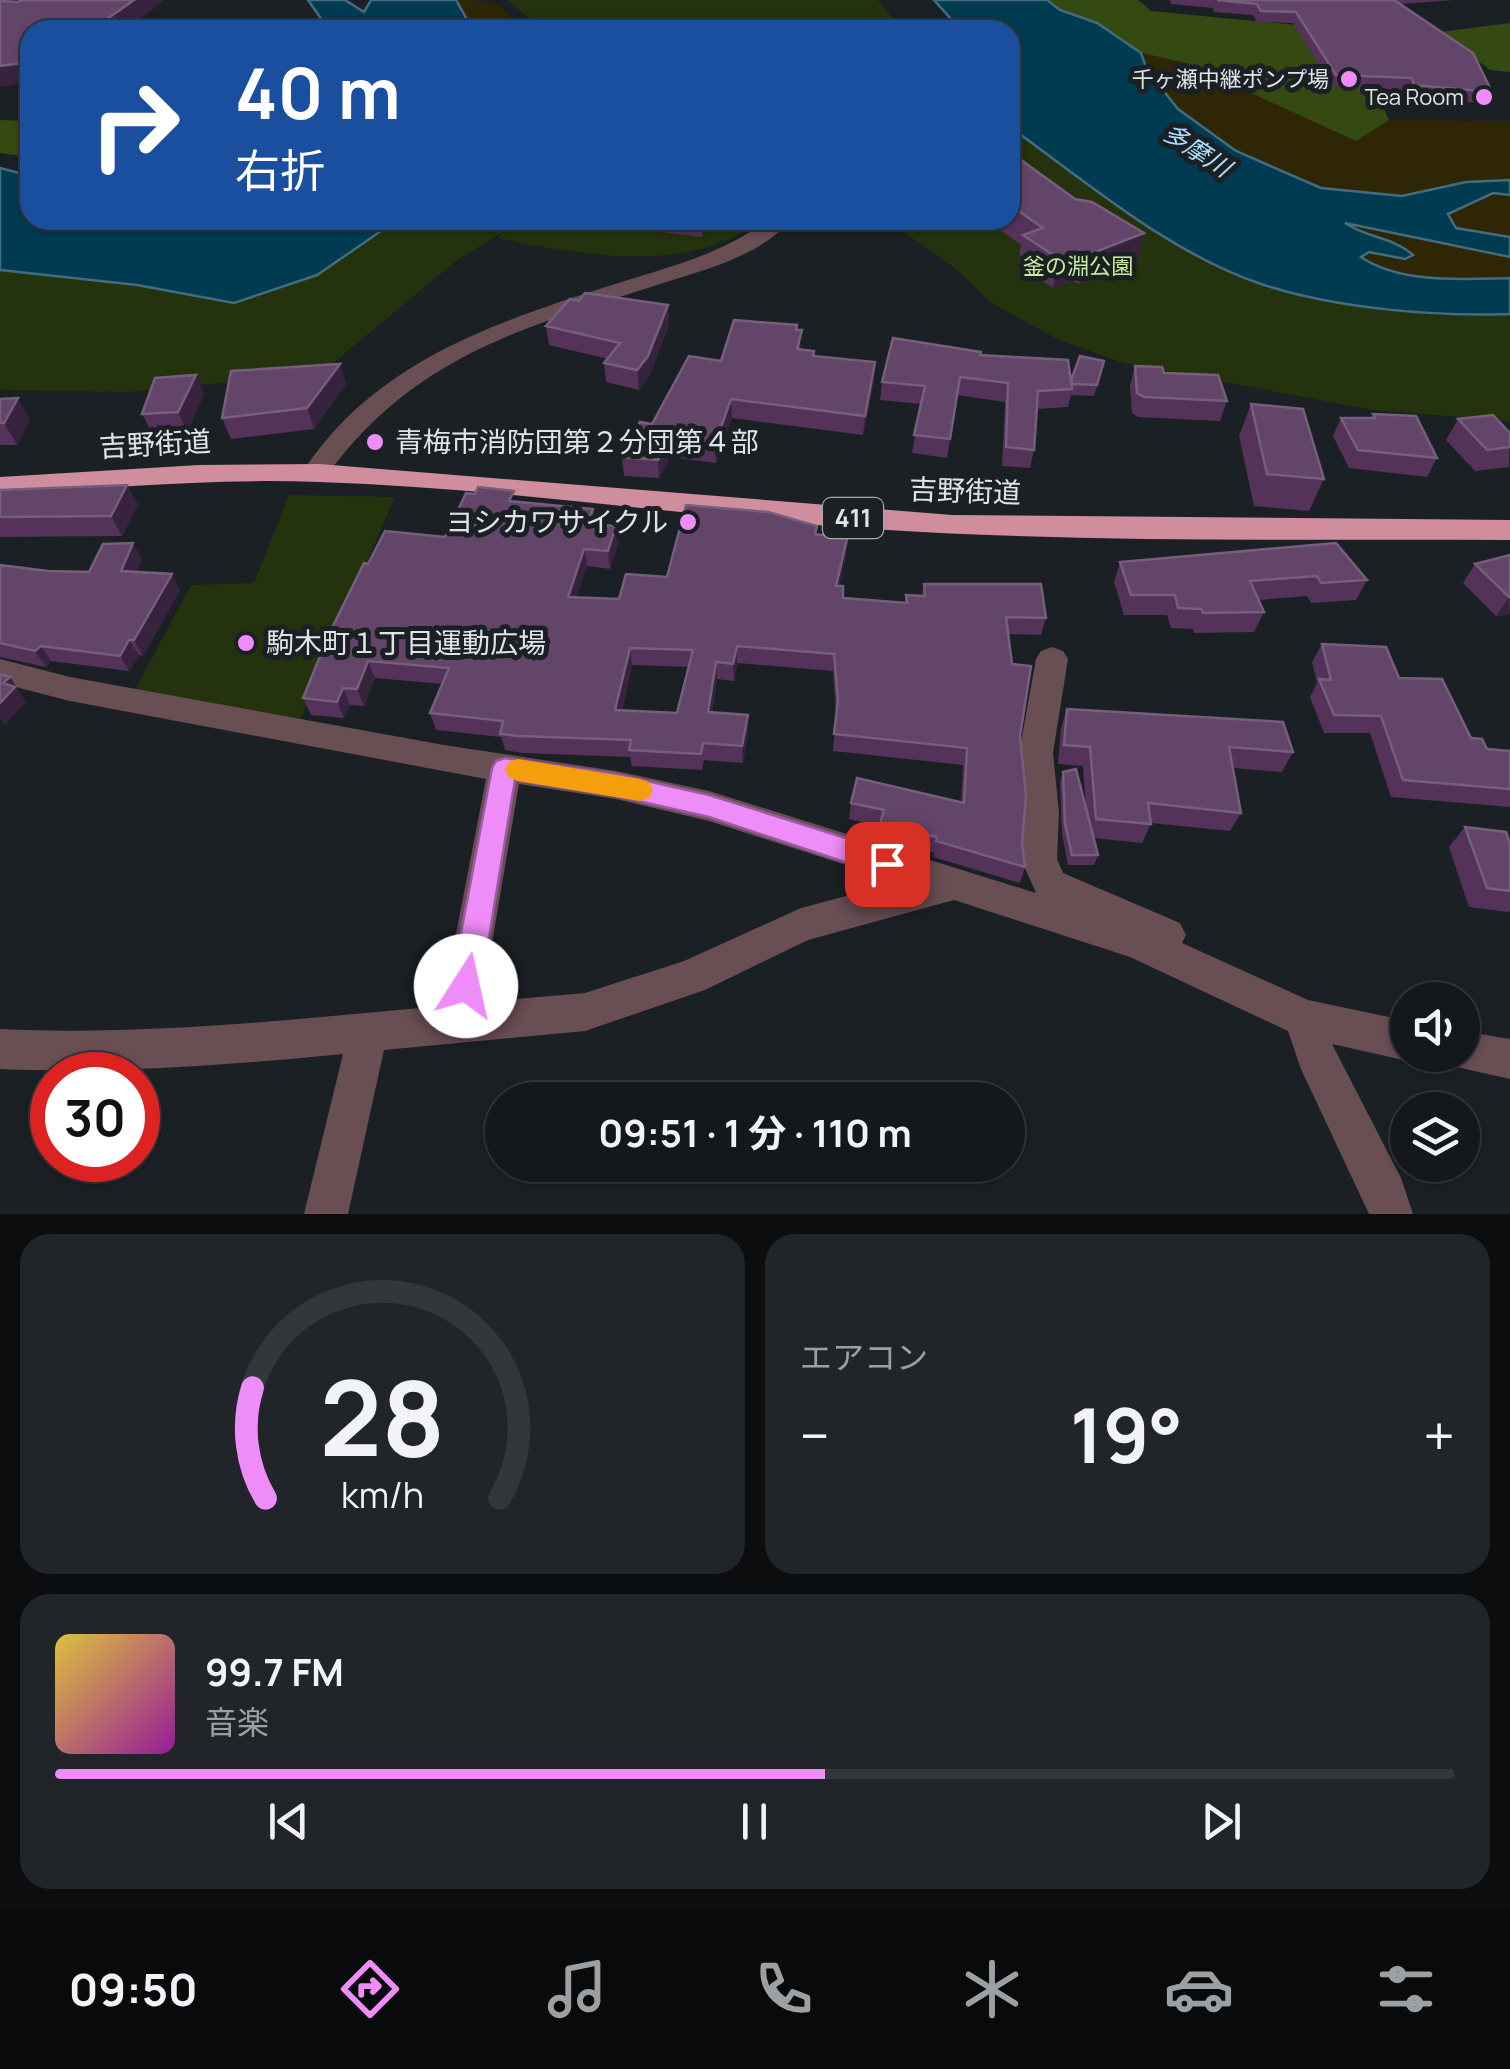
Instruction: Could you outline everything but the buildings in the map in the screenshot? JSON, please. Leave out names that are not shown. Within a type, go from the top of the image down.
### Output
[{"type":"highway","name":"吉野街道","points":[[0,486],[174,475],[315,472],[462,481],[904,521],[1510,530]]},
{"type":"street","points":[[315,472],[336,439],[370,406],[478,339],[527,319],[715,259],[767,230]]},
{"type":"street","points":[[1052,659],[1036,753],[1042,812],[1039,859],[1050,884],[1222,962],[1234,972],[1242,990]]},
{"type":"street","points":[[0,671],[57,686],[616,785],[709,806],[1138,942],[1304,1019],[1390,1038]]},
{"type":"street","points":[[459,1022],[505,768]]},
{"type":"street","points":[[0,1049],[44,1051],[262,1042],[585,1012],[690,978],[801,925],[951,885]]},
{"type":"street","points":[[1304,1019],[1315,1055],[1385,1194],[1391,1214]]},
{"type":"street","points":[[326,1214],[368,1032]]},
{"type":"street","points":[[1480,1053],[1510,1059]]},
{"type":"green space","points":[[508,0],[878,0],[894,20],[531,20]]},
{"type":"green space","points":[[1047,0],[1138,0],[1151,11],[1347,30],[1389,120],[1357,142],[1185,63],[1141,53],[1097,23],[1060,10]]},
{"type":"green space","points":[[1510,23],[1510,72],[1490,70],[1440,32]]},
{"type":"green space","points":[[0,120],[20,121],[20,156],[0,153]]},
{"type":"green space","name":"釜の淵公園","points":[[1020,134],[1063,165],[1261,284],[1440,316],[1510,314],[1510,421],[1373,410],[1123,363],[1057,339],[990,302],[955,268],[900,230],[1020,230]]},
{"type":"green space","points":[[382,230],[745,230],[702,249],[634,256],[599,255],[498,238],[503,232],[456,261],[321,373],[128,392],[0,390],[0,270],[137,285],[234,303],[317,275]]},
{"type":"green space","name":"駒木町１丁目運動広場","points":[[289,495],[395,497],[299,721],[135,690],[191,585],[254,583]]},
{"type":"sand","points":[[456,0],[493,4],[512,20],[467,20]]},
{"type":"sand","points":[[1141,53],[1185,63],[1356,141],[1389,120],[1510,121],[1510,180],[1470,182],[1404,196],[1369,196],[1291,176],[1252,159],[1183,112],[1157,84]]},
{"type":"sand","points":[[1493,193],[1510,195],[1510,237],[1455,228],[1448,214]]},
{"type":"sand","points":[[1341,222],[1510,257],[1510,278],[1433,277],[1395,271],[1360,257],[1369,252],[1405,259],[1399,242],[1360,233]]},
{"type":"water","points":[[308,0],[345,0],[364,12],[371,0],[456,0],[467,20],[322,20]]},
{"type":"water","name":"多摩川","points":[[934,0],[1047,0],[1060,10],[1097,23],[1141,53],[1147,70],[1178,109],[1236,151],[1321,188],[1402,196],[1466,182],[1510,180],[1510,195],[1493,193],[1448,214],[1456,228],[1510,237],[1510,257],[1345,223],[1413,255],[1405,259],[1369,252],[1361,257],[1394,272],[1432,278],[1510,278],[1510,314],[1417,312],[1320,299],[1261,284],[1194,254],[1130,215],[1020,134],[1020,20],[952,20]]},
{"type":"water","points":[[0,168],[20,173],[20,230],[382,230],[317,275],[234,303],[137,285],[0,270]]},
{"type":"slow traffic","points":[[518,770],[640,790]]},
{"type":"place","name":"千ヶ瀬中継ポンプ場","points":[[1349,79]]},
{"type":"place","name":"Tea Room","points":[[1484,97]]},
{"type":"place","name":"青梅市消防団第２分団第４部","points":[[375,442]]},
{"type":"place","name":"ヨシカワサイクル","points":[[688,522]]},
{"type":"place","name":"駒木町１丁目運動広場","points":[[246,643]]},
{"type":"route","points":[[466,986],[505,768],[616,785],[709,806],[887,864]]}]
